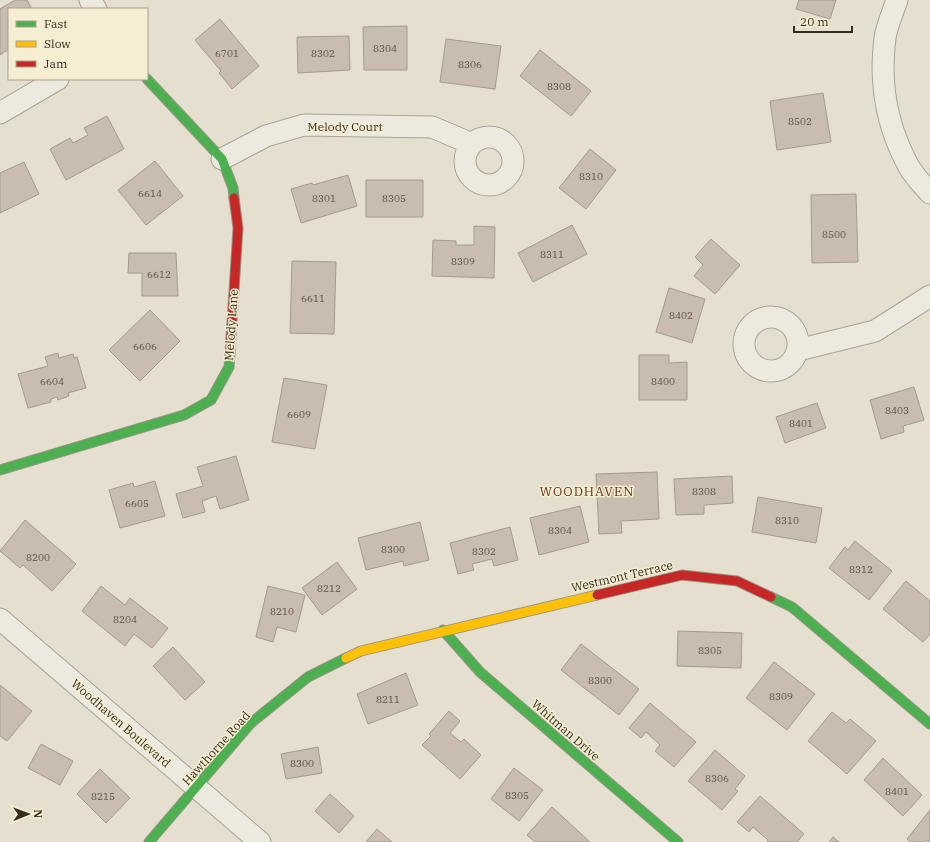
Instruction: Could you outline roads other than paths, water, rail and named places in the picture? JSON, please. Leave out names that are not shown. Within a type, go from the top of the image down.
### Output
[{"type":"street","points":[[897,0],[886,37],[883,81],[889,120],[910,168],[930,194]]},
{"type":"street","points":[[0,113],[56,80]]},
{"type":"street","name":"Melody Lane","points":[[0,470],[184,416],[211,400],[229,367],[238,228],[233,188],[222,159],[148,80]]},
{"type":"street","name":"Melody Court","points":[[222,159],[266,136],[304,125],[432,127],[472,144]]},
{"type":"street","points":[[798,350],[875,331],[930,296]]},
{"type":"street","name":"Westmont Terrace","points":[[443,630],[682,575],[737,581],[792,607],[930,724]]},
{"type":"street","name":"Woodhaven Boulevard","points":[[0,619],[260,842]]},
{"type":"street","name":"Hawthorne Road","points":[[149,842],[251,723],[308,677],[361,651],[443,630]]},
{"type":"street","name":"Whitman Drive","points":[[443,630],[480,672],[678,842]]},
{"type":"district","name":"WOODHAVEN","points":[[587,491]]}]
